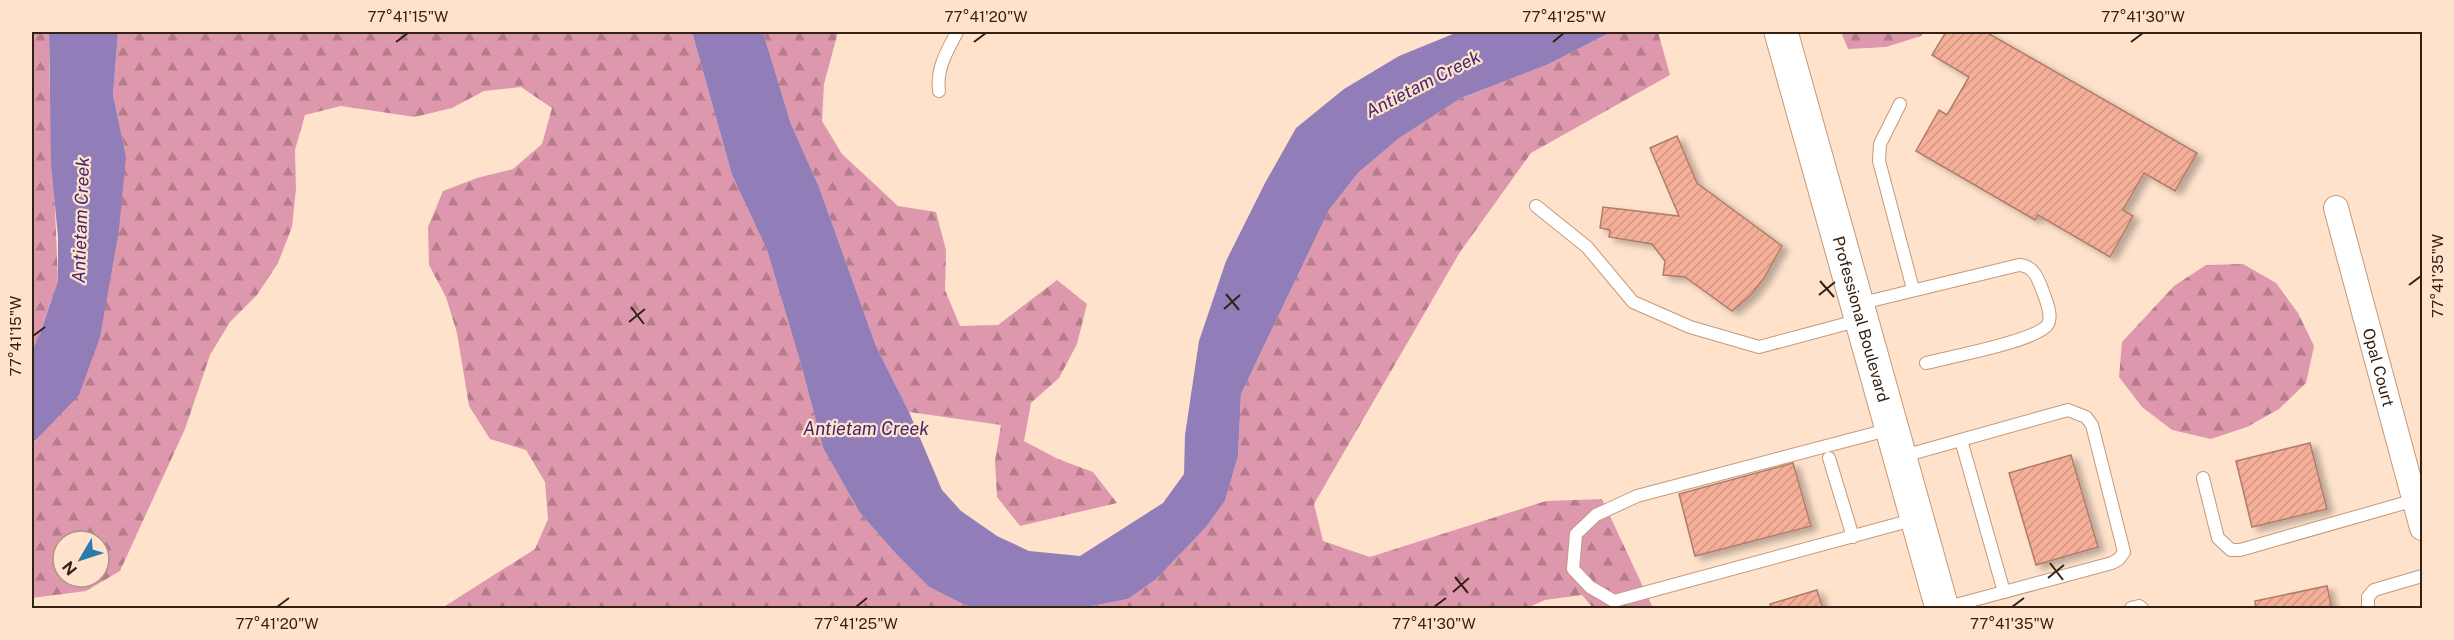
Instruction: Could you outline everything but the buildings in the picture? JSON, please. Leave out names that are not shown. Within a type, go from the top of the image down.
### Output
[{"type":"street","name":"Professional Boulevard","points":[[1781,32],[1942,608]]},
{"type":"street","name":"Opal Court","points":[[2336,208],[2422,528]]},
{"type":"lane","points":[[939,91],[938,80],[941,65],[957,32]]},
{"type":"lane","points":[[1900,104],[1880,144],[1879,161],[1913,289]]},
{"type":"lane","points":[[1536,206],[1587,247],[1633,302],[1690,327],[1759,347],[1859,312],[1913,289],[2019,265],[2027,266],[2036,274],[2048,308],[2049,321],[2046,327],[2028,338],[1926,363]]},
{"type":"lane","points":[[1917,519],[1614,601],[1590,587],[1573,568],[1576,534],[1596,515],[1637,496],[1896,443],[1961,440],[2068,410],[2086,417],[2092,425],[2124,552],[2119,559],[2112,563],[1942,608]]},
{"type":"lane","points":[[1961,440],[2004,592]]},
{"type":"lane","points":[[1829,458],[1853,537]]},
{"type":"lane","points":[[2203,478],[2218,538],[2231,550],[2240,550],[2415,500]]},
{"type":"lane","points":[[2368,609],[2368,597],[2374,590],[2422,576]]},
{"type":"lane","points":[[2131,609],[2139,606],[2142,609]]},
{"type":"green space","points":[[32,32],[49,32],[58,281],[40,334],[32,350]]},
{"type":"green space","points":[[118,32],[692,32],[732,175],[767,250],[823,448],[860,513],[929,587],[967,606],[996,608],[763,606],[760,608],[442,608],[535,549],[548,519],[545,482],[526,450],[490,439],[469,406],[457,333],[446,297],[429,265],[428,227],[443,191],[477,178],[513,169],[542,144],[552,108],[521,87],[484,91],[452,108],[415,117],[341,106],[305,115],[295,150],[296,189],[292,227],[278,263],[257,295],[230,322],[210,355],[185,429],[120,571],[111,576],[111,529],[51,529],[51,589],[89,589],[32,598],[32,444],[36,441],[126,156],[113,95]]},
{"type":"green space","points":[[763,32],[838,32],[824,84],[822,121],[842,154],[898,206],[936,212],[946,250],[945,290],[960,326],[998,325],[1057,280],[1087,304],[1077,344],[1059,378],[1031,403],[1024,441],[1058,459],[1093,472],[1117,503],[1020,526],[997,497],[995,461],[1001,425],[909,412],[876,346],[819,187],[791,124]]},
{"type":"green space","points":[[1611,32],[1658,32],[1670,75],[1531,153],[1460,252],[1314,504],[1323,541],[1370,557],[1546,501],[1602,499],[1653,608],[1593,608],[1582,595],[1545,600],[1527,608],[1248,608],[1240,606],[1235,608],[1082,608],[1128,599],[1155,579],[1206,527],[1225,501],[1238,456],[1241,394],[1329,210],[1358,173],[1398,139],[1461,98],[1549,64]]},
{"type":"green space","points":[[1841,32],[1924,32],[1921,36],[1886,47],[1848,49]]},
{"type":"green space","points":[[2243,264],[2276,283],[2298,313],[2314,346],[2306,383],[2279,409],[2247,427],[2211,439],[2172,430],[2142,407],[2119,377],[2122,342],[2174,286],[2206,265]]},
{"type":"water","name":"Antietam Creek","points":[[49,32],[118,32],[113,95],[126,156],[119,230],[100,337],[79,395],[32,444],[32,350],[40,334],[58,281],[58,237],[51,163]]},
{"type":"water","name":"Antietam Creek","points":[[692,32],[763,32],[791,124],[819,187],[876,346],[909,412],[942,490],[961,511],[997,536],[1029,551],[1080,556],[1163,503],[1184,474],[1185,435],[1199,341],[1226,261],[1265,183],[1296,128],[1344,89],[1399,56],[1458,32],[1611,32],[1549,64],[1461,98],[1398,139],[1358,173],[1329,210],[1241,394],[1238,456],[1225,501],[1206,527],[1156,579],[1128,599],[1082,608],[996,608],[967,606],[929,587],[860,513],[823,448],[767,250],[732,175]]}]
